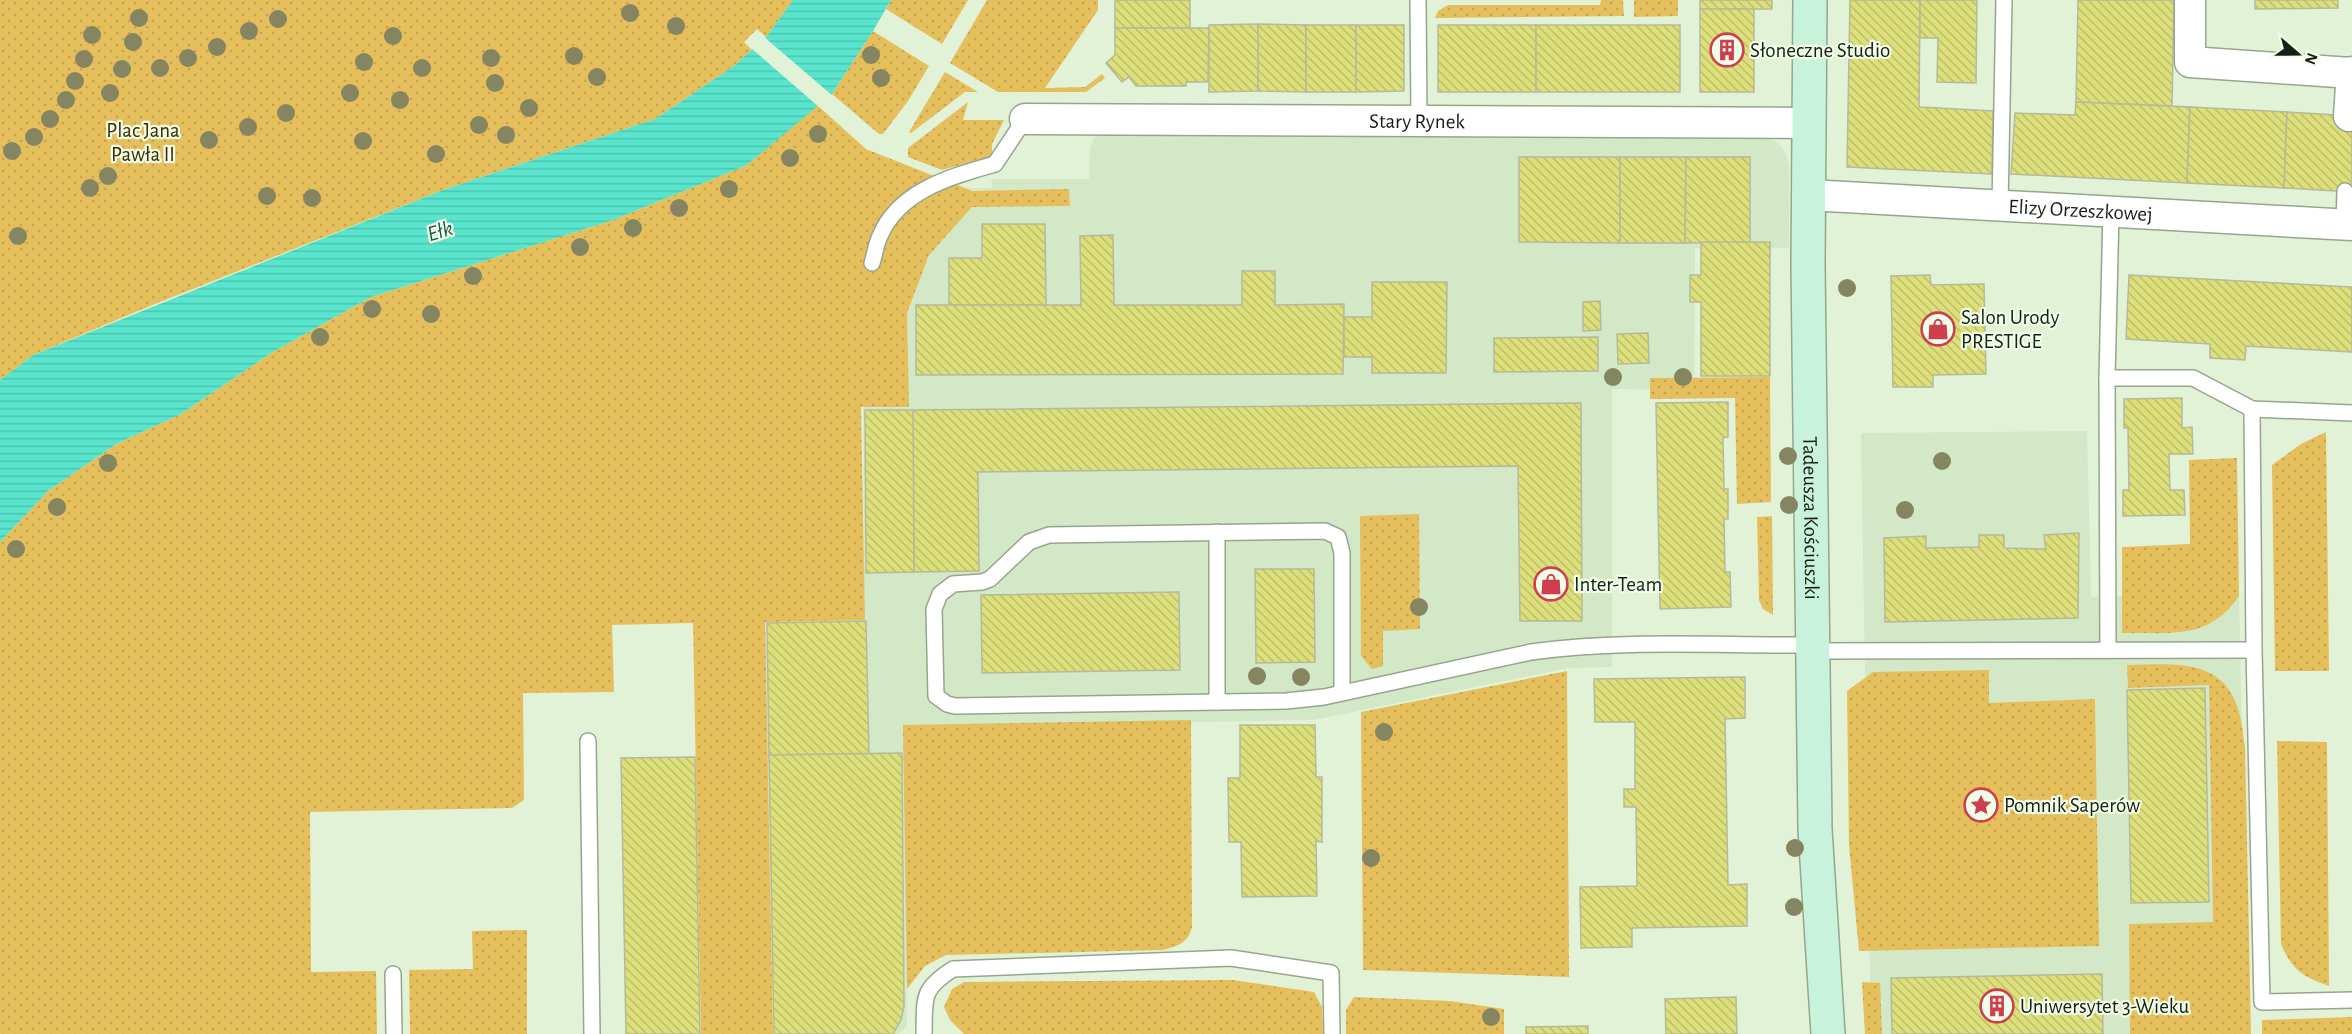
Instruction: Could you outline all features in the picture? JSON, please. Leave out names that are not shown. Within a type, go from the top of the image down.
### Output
[{"type":"street","name":"Tadeusza Kościuszki","points":[[1810,0],[1808,264],[1815,648],[1815,829],[1828,1034]]},
{"type":"street","points":[[2190,0],[2190,62],[2352,72],[2349,116]]},
{"type":"street","name":"Stary Rynek","points":[[1025,119],[1809,123]]},
{"type":"street","name":"Elizy Orzeszkowej","points":[[1809,195],[2348,225]]},
{"type":"lane","points":[[1419,0],[1419,121]]},
{"type":"lane","points":[[2001,206],[2004,0]]},
{"type":"lane","points":[[872,263],[880,235],[895,212],[914,196],[949,177],[995,164],[1025,119]]},
{"type":"lane","points":[[2345,191],[2348,225]]},
{"type":"lane","points":[[2108,650],[2107,378],[2111,212]]},
{"type":"lane","points":[[2107,378],[2193,378],[2252,409],[2352,413]]},
{"type":"lane","points":[[2252,409],[2254,650],[2262,1002],[2352,1000]]},
{"type":"lane","points":[[1342,693],[1342,553],[1338,537],[1325,531],[1049,535],[1029,542],[1000,572],[990,579],[982,582],[953,584],[940,594],[934,609],[936,696],[947,704],[1286,701],[1324,697],[1531,652],[1566,647],[1609,645],[2254,650]]},
{"type":"lane","points":[[1217,532],[1217,702]]},
{"type":"lane","points":[[588,741],[592,1034]]},
{"type":"lane","points":[[924,1034],[925,996],[936,980],[952,969],[1231,958],[1331,973],[1332,1034]]},
{"type":"lane","points":[[393,974],[394,1034]]},
{"type":"shaded area","points":[[1101,134],[1770,138],[1785,152],[1789,164],[1789,248],[1695,248],[1694,390],[1612,389],[1612,667],[1568,668],[1314,720],[905,727],[907,1026],[899,1034],[744,1034],[735,573],[864,571],[863,318],[937,182],[972,188],[992,188],[992,179],[1089,179],[1090,148],[1094,138]]},
{"type":"shaded area","points":[[2087,431],[2091,597],[2239,592],[2248,1034],[1871,1034],[1861,433]]},
{"type":"green space","name":"Plac Jana Pawła II","points":[[0,0],[793,0],[766,37],[757,29],[744,42],[752,50],[734,66],[655,119],[443,190],[155,304],[33,355],[0,380]]},
{"type":"green space","points":[[891,0],[968,0],[942,44],[886,9]]},
{"type":"green space","points":[[987,0],[1098,0],[1098,10],[1045,88],[1085,87],[1102,74],[1105,78],[1086,92],[998,92],[950,63]]},
{"type":"green space","points":[[1601,0],[1623,0],[1624,16],[1435,18],[1438,11],[1448,5],[1600,5]]},
{"type":"green space","points":[[1634,0],[1678,0],[1678,16],[1634,17]]},
{"type":"green space","points":[[873,31],[929,66],[908,101],[883,134],[879,134],[832,94]]},
{"type":"green space","points":[[945,72],[978,92],[965,92],[911,133],[909,132]]},
{"type":"green space","points":[[968,102],[963,120],[1004,120],[992,144],[992,156],[942,170],[908,157],[908,148]]},
{"type":"green space","points":[[817,105],[866,149],[972,191],[1069,189],[1070,206],[972,207],[929,255],[907,313],[909,407],[861,407],[865,620],[765,622],[773,1034],[701,1034],[693,623],[612,625],[614,692],[523,693],[524,800],[512,808],[310,812],[311,972],[376,971],[377,1034],[0,1034],[0,542],[48,491],[116,444],[181,414],[271,353],[371,297],[613,220],[747,165]]},
{"type":"green space","points":[[1770,377],[1771,502],[1737,504],[1735,398],[1650,399],[1650,378]]},
{"type":"green space","points":[[2326,432],[2329,671],[2275,671],[2272,465],[2301,444]]},
{"type":"green space","points":[[2237,458],[2239,596],[2215,621],[2201,627],[2172,633],[2122,633],[2122,547],[2190,544],[2189,460]]},
{"type":"green space","points":[[1419,514],[1420,629],[1383,631],[1383,666],[1372,669],[1361,656],[1360,516]]},
{"type":"green space","points":[[1772,516],[1773,615],[1763,609],[1759,600],[1757,517]]},
{"type":"green space","points":[[2127,665],[2178,665],[2208,672],[2221,680],[2231,692],[2238,709],[2245,746],[2251,1034],[2130,1034],[2129,924],[2213,922],[2209,685],[2128,688]]},
{"type":"green space","points":[[1989,670],[1989,703],[2095,699],[2099,946],[1859,951],[1849,845],[1847,691],[1873,672]]},
{"type":"green space","points":[[1567,671],[1569,977],[1363,970],[1361,712]]},
{"type":"green space","points":[[1191,720],[1192,927],[1185,940],[1163,950],[946,955],[925,966],[907,989],[903,725]]},
{"type":"green space","points":[[2277,741],[2327,742],[2329,986],[2299,971],[2289,960],[2281,944]]},
{"type":"green space","points":[[527,930],[527,1034],[410,1034],[409,970],[473,969],[472,931]]},
{"type":"green space","points":[[1233,980],[1314,992],[1322,1007],[1323,1034],[964,1034],[950,1020],[944,1007],[952,989],[964,982]]},
{"type":"green space","points":[[1862,982],[1880,983],[1882,1034],[1865,1034]]},
{"type":"green space","points":[[1354,997],[1450,1001],[1504,1009],[1504,1034],[1346,1034],[1346,1010]]},
{"type":"green space","points":[[2352,1017],[2352,1034],[2262,1034],[2262,1020]]},
{"type":"water","name":"Ełk","points":[[793,0],[891,0],[832,94],[747,165],[613,220],[371,297],[271,353],[181,414],[116,444],[48,491],[0,542],[0,380],[33,355],[443,190],[655,119],[734,66],[766,37]]},
{"type":"pier","points":[[763,36],[833,96],[819,107],[751,48]]},
{"type":"building","points":[[1115,0],[1190,0],[1190,28],[1115,28]]},
{"type":"building","points":[[1700,0],[1772,0],[1772,9],[1700,9]]},
{"type":"building","points":[[1850,0],[1920,0],[1919,107],[1993,111],[1992,174],[1847,167]]},
{"type":"building","points":[[1920,0],[1977,0],[1976,83],[1937,82],[1938,38],[1920,38]]},
{"type":"building","points":[[2078,0],[2174,0],[2172,106],[2076,102]]},
{"type":"building","points":[[2255,0],[2338,0],[2338,8],[2255,9]]},
{"type":"building","name":"Słoneczne Studio","points":[[1700,9],[1754,9],[1754,92],[1700,92]]},
{"type":"building","points":[[1258,24],[1306,25],[1306,92],[1258,91]]},
{"type":"building","points":[[1258,24],[1258,91],[1209,92],[1209,25]]},
{"type":"building","points":[[1306,25],[1356,25],[1356,92],[1306,92]]},
{"type":"building","points":[[1356,25],[1404,25],[1404,91],[1356,92]]},
{"type":"building","points":[[1438,25],[1536,25],[1536,92],[1438,92]]},
{"type":"building","points":[[1536,25],[1680,25],[1680,92],[1536,92]]},
{"type":"building","points":[[1115,28],[1209,28],[1208,82],[1186,82],[1186,86],[1136,86],[1129,77],[1122,82],[1106,63],[1115,55]]},
{"type":"building","points":[[2076,102],[2190,107],[2187,183],[2011,174],[2015,113],[2075,115]]},
{"type":"building","points":[[2190,107],[2287,112],[2284,188],[2187,183]]},
{"type":"building","points":[[2287,112],[2352,116],[2352,192],[2284,188]]},
{"type":"building","points":[[1519,157],[1620,157],[1620,243],[1519,242]]},
{"type":"building","points":[[1620,157],[1686,157],[1685,243],[1620,243]]},
{"type":"building","points":[[1686,157],[1750,157],[1750,242],[1685,243]]},
{"type":"building","points":[[982,224],[1045,224],[1046,305],[949,305],[949,258],[982,258]]},
{"type":"building","points":[[1113,235],[1114,305],[1242,305],[1242,271],[1275,271],[1275,305],[1344,304],[1343,374],[916,375],[916,305],[1081,305],[1080,236]]},
{"type":"building","points":[[1701,242],[1770,242],[1770,376],[1701,376],[1701,302],[1690,302],[1690,275],[1701,275]]},
{"type":"building","name":"Salon Urody PRESTIGE","points":[[1930,275],[1931,285],[1984,284],[1986,374],[1933,375],[1933,387],[1893,387],[1891,276]]},
{"type":"building","points":[[2129,275],[2352,287],[2352,352],[2246,346],[2245,360],[2210,358],[2210,344],[2126,339]]},
{"type":"building","points":[[1372,282],[1447,282],[1446,373],[1372,373],[1372,357],[1344,357],[1344,317],[1372,317]]},
{"type":"building","points":[[1600,301],[1601,330],[1583,331],[1583,302]]},
{"type":"building","points":[[1648,333],[1649,363],[1618,364],[1617,334]]},
{"type":"building","points":[[1598,337],[1598,371],[1494,372],[1494,338]]},
{"type":"building","points":[[2182,398],[2182,428],[2192,427],[2193,454],[2169,454],[2170,490],[2184,490],[2185,515],[2123,516],[2123,490],[2129,490],[2128,428],[2124,428],[2124,399]]},
{"type":"building","points":[[1728,402],[1728,437],[1723,438],[1724,489],[1728,489],[1728,519],[1724,519],[1725,572],[1730,572],[1731,607],[1660,609],[1656,403]]},
{"type":"building","points":[[1581,403],[1582,621],[1520,621],[1518,466],[978,472],[979,571],[914,572],[913,410]]},
{"type":"building","points":[[865,410],[913,410],[914,572],[866,573]]},
{"type":"building","points":[[2079,533],[2078,618],[1885,622],[1884,538],[1926,536],[1926,548],[1979,547],[1979,535],[2004,535],[2004,548],[2046,549],[2044,535]]},
{"type":"building","points":[[1255,569],[1314,569],[1315,662],[1256,663]]},
{"type":"building","points":[[1179,592],[1180,670],[982,673],[981,595]]},
{"type":"building","points":[[866,621],[869,754],[769,755],[767,623]]},
{"type":"building","points":[[1745,677],[1745,718],[1725,719],[1728,885],[1747,884],[1747,926],[1632,928],[1632,947],[1581,948],[1580,887],[1637,886],[1636,807],[1624,807],[1624,789],[1635,789],[1635,722],[1595,722],[1594,679]]},
{"type":"building","points":[[2205,688],[2209,902],[2131,903],[2127,690]]},
{"type":"building","points":[[1240,725],[1315,725],[1316,777],[1322,777],[1322,842],[1316,841],[1317,896],[1242,897],[1241,842],[1229,842],[1228,778],[1240,778]]},
{"type":"building","points":[[902,753],[904,1006],[901,1020],[893,1034],[774,1034],[769,755]]},
{"type":"building","points":[[695,757],[700,1034],[626,1034],[621,758]]},
{"type":"building","name":"Uniwersytet 3-Wieku","points":[[2102,974],[2103,1034],[1892,1034],[1891,978]]},
{"type":"building","points":[[1736,997],[1737,1034],[1666,1034],[1665,999]]},
{"type":"building","points":[[1588,1026],[1588,1034],[1526,1034],[1526,1027]]},
{"type":"place","name":"Słoneczne Studio","points":[[1727,50]]},
{"type":"place","name":"Salon Urody PRESTIGE","points":[[1938,329]]},
{"type":"place","name":"Inter-Team","points":[[1551,584]]},
{"type":"place","name":"Pomnik Saperów","points":[[1981,805]]},
{"type":"place","name":"Uniwersytet 3-Wieku","points":[[1997,1006]]}]
